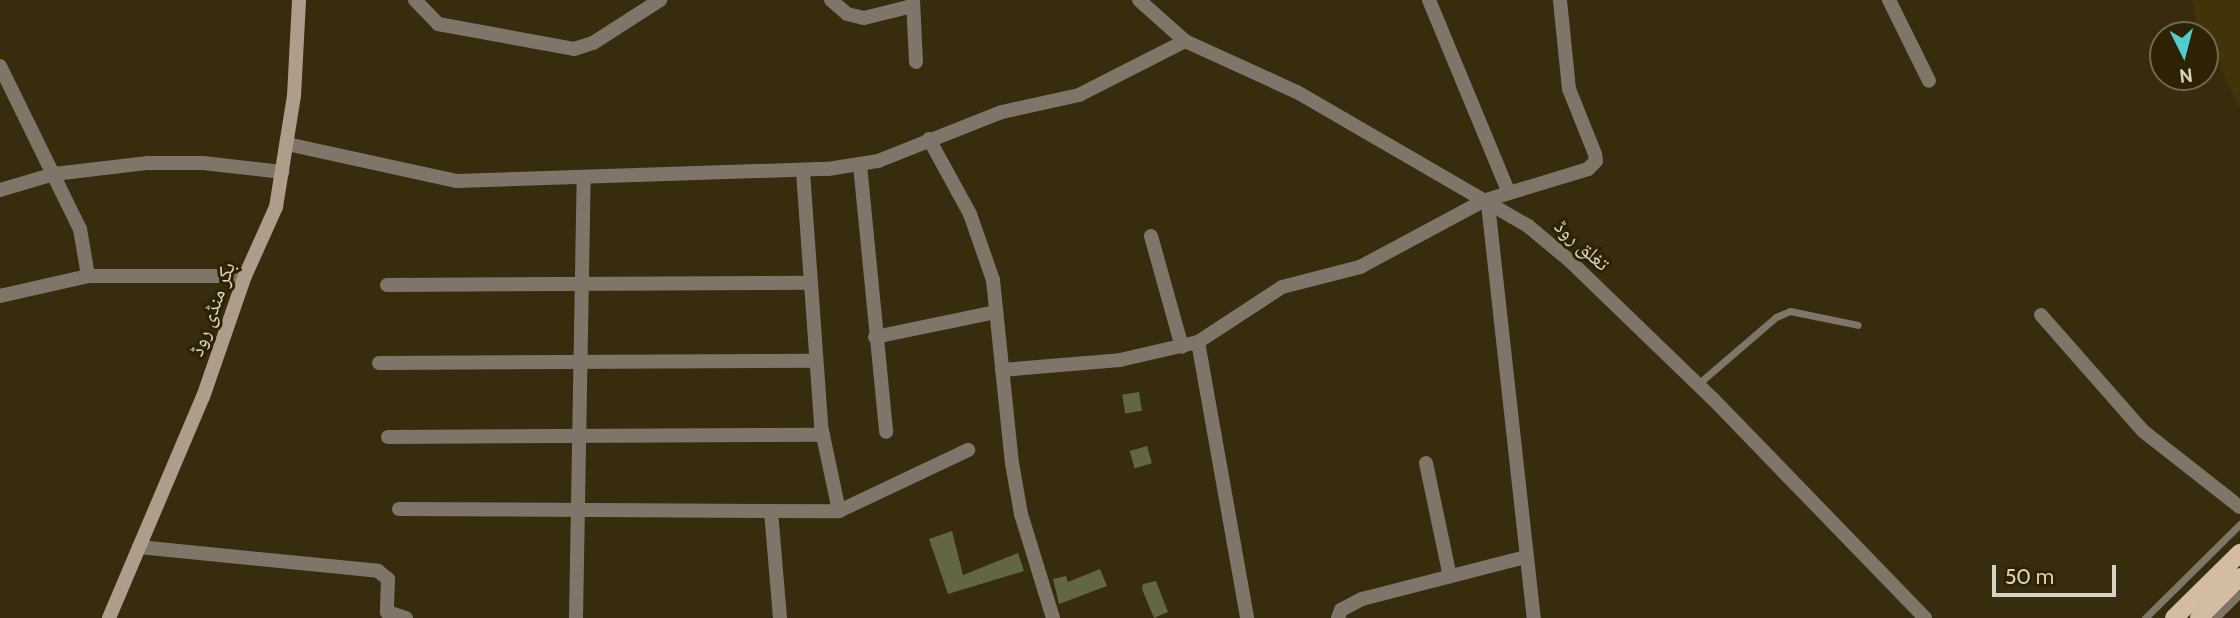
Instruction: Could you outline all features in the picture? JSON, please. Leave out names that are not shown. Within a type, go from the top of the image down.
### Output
[{"type":"main road","name":"بکر منڈی روڈ","points":[[109,618],[203,397],[245,276],[276,207],[287,144],[299,0]]},
{"type":"main road","points":[[2174,618],[2240,553]]},
{"type":"main road","points":[[2199,618],[2240,577]]},
{"type":"street","points":[[415,0],[438,24],[574,49],[586,47],[660,0]]},
{"type":"street","points":[[831,0],[846,13],[864,18],[912,3],[916,62]]},
{"type":"street","name":"تغلق روڈ","points":[[1139,0],[1185,41],[1297,92],[1528,226],[1570,261],[1698,384],[1925,618]]},
{"type":"street","points":[[1429,0],[1509,192]]},
{"type":"street","points":[[1002,370],[1108,361],[1198,342],[1282,287],[1360,267],[1509,192],[1588,169],[1596,161],[1569,89],[1560,0]]},
{"type":"street","points":[[1889,0],[1929,81]]},
{"type":"street","points":[[287,144],[428,178],[584,178],[803,172],[860,165],[1002,112],[1079,95],[1185,41]]},
{"type":"street","points":[[0,66],[80,229],[88,276]]},
{"type":"street","points":[[929,139],[983,242],[996,312],[1021,514],[1053,618]]},
{"type":"street","points":[[0,190],[54,174],[148,163],[203,163],[282,172]]},
{"type":"street","points":[[860,165],[886,432]]},
{"type":"street","points":[[803,172],[822,435],[839,511]]},
{"type":"street","points":[[576,618],[584,178]]},
{"type":"street","points":[[1485,203],[1534,618]]},
{"type":"street","points":[[1150,236],[1182,347]]},
{"type":"street","points":[[0,296],[39,284],[88,276],[245,276]]},
{"type":"street","points":[[387,285],[810,283]]},
{"type":"street","points":[[875,337],[996,312]]},
{"type":"street","points":[[2041,315],[2143,431],[2240,507]]},
{"type":"street","points":[[1198,342],[1247,618]]},
{"type":"street","points":[[379,363],[816,361]]},
{"type":"street","points":[[388,437],[822,435]]},
{"type":"street","points":[[399,509],[839,511],[968,450]]},
{"type":"street","points":[[1426,463],[1450,577]]},
{"type":"street","points":[[771,511],[780,618]]},
{"type":"street","points":[[139,547],[378,571],[388,579],[384,600],[387,612],[406,618]]},
{"type":"street","points":[[1338,618],[1341,610],[1362,599],[1525,557]]},
{"type":"lane","points":[[1698,384],[1776,317],[1790,311],[1858,325]]},
{"type":"lane","points":[[2145,618],[2240,524]]},
{"type":"lane","points":[[2216,618],[2240,594]]},
{"type":"shaded area","points":[[2192,0],[2240,0],[2240,109],[2219,65],[2219,21],[2196,21]]},
{"type":"building","points":[[1139,392],[1142,411],[1125,413],[1122,395]]},
{"type":"building","points":[[1147,446],[1152,463],[1135,468],[1130,451]]},
{"type":"building","points":[[952,531],[963,575],[1018,553],[1024,571],[948,594],[929,539]]},
{"type":"building","points":[[1100,569],[1107,586],[1059,604],[1053,579],[1066,576],[1068,582]]},
{"type":"building","points":[[1156,581],[1168,612],[1154,618],[1142,589],[1143,584]]}]
